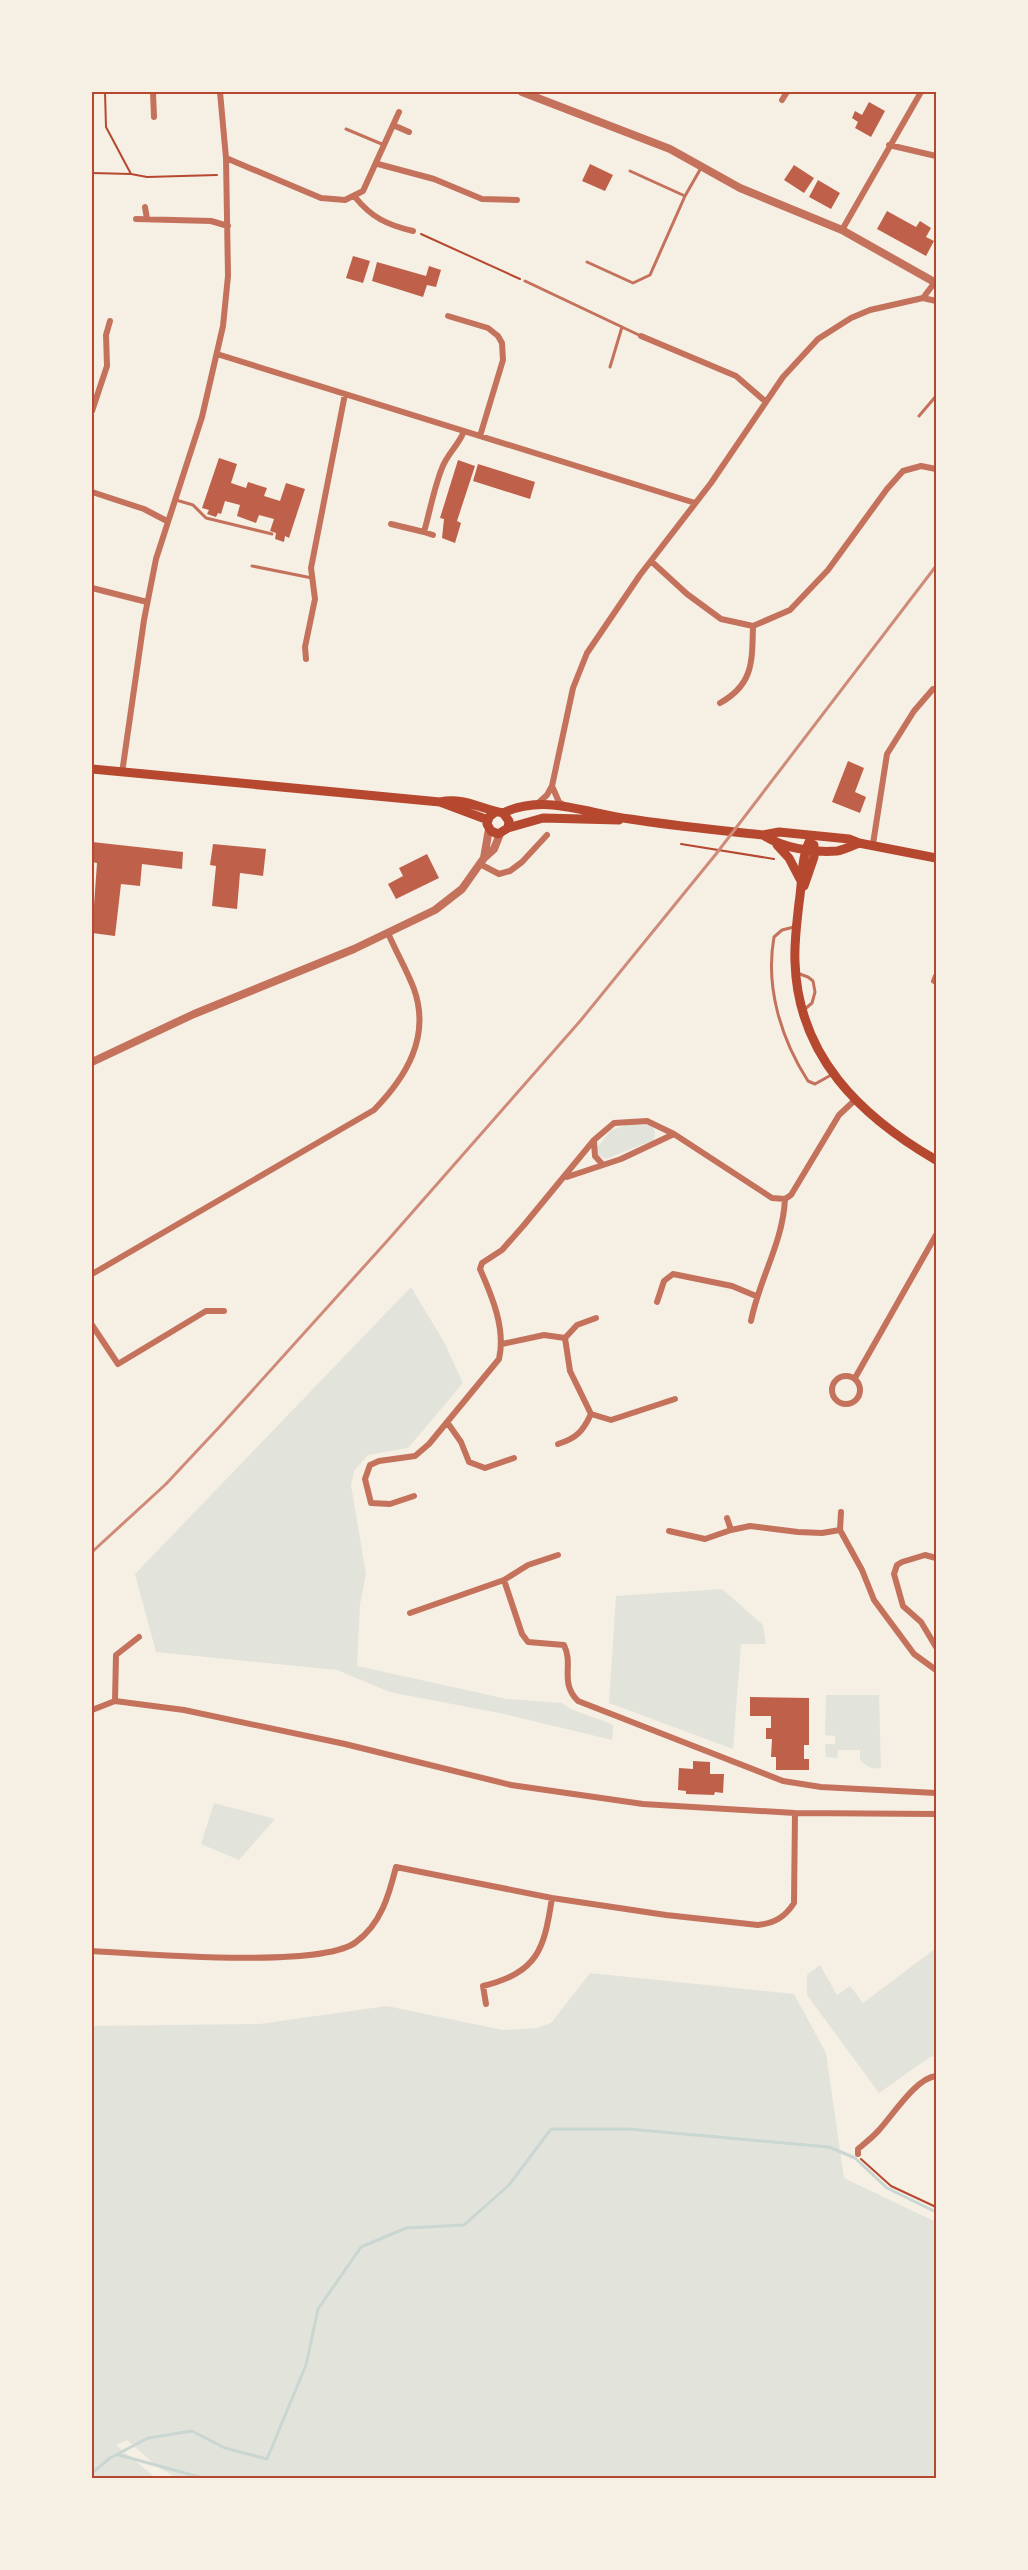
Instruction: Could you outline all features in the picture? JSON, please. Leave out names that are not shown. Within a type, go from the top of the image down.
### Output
[{"type":"main road","points":[[92,769],[440,802],[494,819],[509,821],[504,831]]},
{"type":"main road","points":[[494,819],[511,809],[565,806],[627,819],[763,835],[779,832],[849,839],[936,858]]},
{"type":"main road","points":[[504,831],[543,818],[607,821],[627,819]]},
{"type":"main road","points":[[494,819],[504,831]]},
{"type":"main road","points":[[763,835],[777,844],[789,858],[801,881]]},
{"type":"main road","points":[[812,836],[801,881],[796,926],[795,973],[802,1010],[816,1044],[833,1074],[855,1100],[888,1130],[936,1160]]},
{"type":"main road","points":[[777,844],[838,851],[859,843]]},
{"type":"main road","points":[[800,895],[811,868],[810,849]]},
{"type":"street","points":[[153,92],[154,117]]},
{"type":"street","points":[[122,773],[126,761],[147,602],[167,521],[202,417],[223,326],[228,276],[228,225],[227,174],[220,92]]},
{"type":"street","points":[[523,92],[670,149],[740,188],[842,230],[936,283],[923,298]]},
{"type":"street","points":[[782,100],[787,92]]},
{"type":"street","points":[[842,230],[921,92]]},
{"type":"street","points":[[226,158],[321,198],[334,201],[355,197],[363,191],[378,164],[399,112]]},
{"type":"street","points":[[393,125],[409,132]]},
{"type":"street","points":[[889,145],[936,156]]},
{"type":"street","points":[[378,164],[434,179],[482,199],[517,200]]},
{"type":"street","points":[[355,197],[368,213],[376,218],[413,231]]},
{"type":"street","points":[[146,207],[147,219]]},
{"type":"street","points":[[136,219],[211,221],[228,225]]},
{"type":"street","points":[[536,806],[552,786],[573,688],[580,667],[597,636],[798,359],[831,330],[870,310],[923,298],[936,301]]},
{"type":"street","points":[[458,319],[461,309]]},
{"type":"street","points":[[448,316],[493,332],[502,343],[504,352],[480,436]]},
{"type":"street","points":[[92,411],[107,366],[106,335],[110,321]]},
{"type":"street","points":[[641,336],[736,376],[766,402]]},
{"type":"street","points":[[217,354],[695,503]]},
{"type":"street","points":[[306,659],[305,647],[315,599],[311,568],[345,394]]},
{"type":"street","points":[[424,532],[442,466],[464,431]]},
{"type":"street","points":[[651,561],[687,594],[721,619],[753,626],[790,610],[828,570],[887,489],[903,471],[921,466],[936,469]]},
{"type":"street","points":[[92,492],[144,509],[167,521]]},
{"type":"street","points":[[391,524],[434,535]]},
{"type":"street","points":[[92,588],[147,602]]},
{"type":"street","points":[[720,703],[740,687],[752,666],[753,626]]},
{"type":"street","points":[[873,844],[887,754],[914,711],[933,689],[936,689]]},
{"type":"street","points":[[552,786],[559,802],[565,806]]},
{"type":"street","points":[[482,861],[494,819]]},
{"type":"street","points":[[92,1062],[194,1014],[388,933],[451,899],[494,849],[504,831]]},
{"type":"street","points":[[482,861],[499,874],[510,871],[547,835]]},
{"type":"street","points":[[92,1274],[374,1110],[396,1087],[410,1062],[419,1035],[419,1017],[414,989],[388,933]]},
{"type":"street","points":[[414,1496],[390,1504],[371,1503],[365,1485],[365,1474],[370,1465],[379,1461],[415,1456],[429,1444],[499,1359],[502,1344],[491,1295],[480,1269],[482,1263],[502,1250],[566,1177],[594,1140],[614,1123],[647,1121],[674,1134],[772,1198],[785,1199],[791,1195],[838,1114],[855,1100]]},
{"type":"street","points":[[566,1177],[603,1165],[674,1134]]},
{"type":"street","points":[[594,1140],[595,1156],[603,1165]]},
{"type":"street","points":[[751,1321],[756,1296],[775,1252],[785,1199]]},
{"type":"street","points":[[855,1378],[936,1235]]},
{"type":"street","points":[[657,1302],[664,1281],[673,1274],[732,1286],[756,1296]]},
{"type":"street","points":[[92,1325],[118,1364],[206,1311],[224,1311]]},
{"type":"street","points":[[565,1338],[577,1325],[596,1318]]},
{"type":"street","points":[[502,1344],[544,1335],[565,1338]]},
{"type":"street","points":[[565,1338],[570,1371],[591,1414],[611,1420],[675,1399]]},
{"type":"street","points":[[846,1375],[855,1378],[860,1386],[859,1396],[848,1404],[838,1402],[833,1395],[834,1382],[846,1375]]},
{"type":"street","points":[[558,1444],[574,1439],[583,1431],[591,1414]]},
{"type":"street","points":[[447,1422],[461,1442],[468,1462],[485,1468],[514,1458]]},
{"type":"street","points":[[841,1512],[840,1530],[862,1570],[874,1600],[914,1654],[936,1670]]},
{"type":"street","points":[[727,1518],[731,1530]]},
{"type":"street","points":[[669,1532],[705,1539],[750,1526],[798,1532],[822,1533],[840,1530]]},
{"type":"street","points":[[410,1613],[504,1580],[528,1566],[558,1555]]},
{"type":"street","points":[[936,1558],[925,1555],[902,1562],[897,1565],[894,1574],[903,1606],[921,1622],[936,1647]]},
{"type":"street","points":[[504,1580],[522,1634],[528,1642],[564,1645],[568,1654],[567,1683],[570,1694],[578,1701],[783,1781],[821,1787],[936,1793]]},
{"type":"street","points":[[116,1701],[116,1655],[139,1637]]},
{"type":"street","points":[[92,1710],[116,1701],[225,1718],[409,1759],[511,1785],[643,1804],[795,1813],[936,1814]]},
{"type":"street","points":[[92,1951],[140,1955],[265,1957],[319,1955],[346,1948],[372,1926],[388,1900],[396,1867],[552,1898],[666,1915],[758,1925],[772,1923],[786,1915],[794,1903],[795,1813]]},
{"type":"street","points":[[486,2004],[483,1986],[508,1980],[522,1971],[539,1952],[548,1928],[552,1898]]},
{"type":"street","points":[[857,2153],[911,2094],[929,2077],[936,2076]]},
{"type":"lane","points":[[346,129],[385,145]]},
{"type":"lane","points":[[587,262],[633,283],[650,274],[685,196],[702,166]]},
{"type":"lane","points":[[630,171],[685,196]]},
{"type":"lane","points":[[525,281],[641,336]]},
{"type":"lane","points":[[610,367],[622,327]]},
{"type":"lane","points":[[919,416],[936,396]]},
{"type":"lane","points":[[174,499],[193,505],[206,518],[272,534]]},
{"type":"lane","points":[[252,566],[312,578]]},
{"type":"lane","points":[[796,926],[782,930],[774,938],[771,972],[777,1010],[796,1063],[808,1081],[815,1084],[833,1074]]},
{"type":"lane","points":[[795,973],[808,977],[815,987],[812,1003],[802,1010]]},
{"type":"path","points":[[105,92],[106,127],[130,174]]},
{"type":"path","points":[[92,173],[147,177],[227,174]]},
{"type":"path","points":[[413,231],[525,281]]},
{"type":"path","points":[[681,844],[774,859]]},
{"type":"path","points":[[857,2153],[891,2186],[936,2206]]},
{"type":"shaded area","points":[[633,1123],[651,1125],[655,1131],[654,1140],[606,1159],[599,1156],[596,1149],[611,1130]]},
{"type":"shaded area","points":[[411,1287],[444,1342],[463,1383],[408,1448],[368,1455],[354,1471],[351,1485],[366,1574],[360,1604],[357,1666],[507,1699],[562,1703],[613,1725],[612,1740],[504,1714],[390,1692],[337,1670],[156,1652],[135,1574]]},
{"type":"shaded area","points":[[722,1589],[763,1625],[766,1644],[741,1644],[733,1749],[609,1703],[616,1596]]},
{"type":"shaded area","points":[[826,1695],[879,1695],[881,1768],[872,1768],[860,1760],[860,1750],[838,1750],[837,1758],[826,1757],[825,1744],[835,1744],[835,1736],[825,1735]]},
{"type":"shaded area","points":[[214,1803],[275,1819],[239,1860],[201,1844]]},
{"type":"shaded area","points":[[936,1948],[936,2056],[930,2057],[879,2093],[807,1995],[807,1975],[820,1965],[837,1995],[850,1986],[863,2003]]},
{"type":"shaded area","points":[[590,1973],[794,1994],[826,2053],[844,2178],[936,2222],[936,2478],[176,2478],[155,2465],[127,2440],[116,2445],[156,2478],[92,2478],[92,2026],[259,2024],[387,2006],[503,2030],[537,2028],[551,2023]]},
{"type":"building","points":[[869,102],[885,111],[871,137],[855,128],[858,122],[852,118],[855,111],[862,115]]},
{"type":"building","points":[[590,164],[613,175],[605,191],[582,181]]},
{"type":"building","points":[[794,165],[814,178],[804,193],[784,180]]},
{"type":"building","points":[[818,180],[840,193],[831,209],[809,197]]},
{"type":"building","points":[[887,211],[916,227],[920,221],[931,228],[926,237],[934,241],[926,256],[877,229]]},
{"type":"building","points":[[353,256],[370,261],[363,283],[346,278]]},
{"type":"building","points":[[377,262],[426,276],[429,266],[441,270],[436,287],[427,285],[423,297],[372,281]]},
{"type":"building","points":[[219,458],[237,464],[231,483],[246,488],[248,482],[267,488],[264,496],[280,501],[286,483],[305,489],[289,538],[285,536],[284,542],[275,539],[276,533],[270,531],[274,519],[259,515],[256,523],[237,516],[240,505],[225,501],[221,514],[218,513],[216,517],[207,514],[209,510],[202,508]]},
{"type":"building","points":[[458,460],[475,466],[457,521],[461,523],[455,543],[442,538],[444,519],[440,518]]},
{"type":"building","points":[[478,464],[535,482],[530,499],[473,481]]},
{"type":"building","points":[[848,761],[864,768],[855,792],[866,797],[860,813],[832,802]]},
{"type":"building","points":[[92,842],[183,852],[182,869],[142,864],[140,886],[121,884],[115,936],[92,933],[97,863],[92,862]]},
{"type":"building","points":[[213,844],[266,849],[263,876],[240,873],[237,909],[212,906],[216,866],[210,865]]},
{"type":"building","points":[[427,854],[439,878],[396,899],[388,884],[403,876],[399,868]]},
{"type":"building","points":[[750,1697],[809,1698],[809,1745],[804,1745],[804,1759],[809,1759],[809,1770],[776,1770],[776,1757],[771,1757],[772,1739],[766,1739],[766,1728],[771,1728],[771,1716],[750,1716]]},
{"type":"building","points":[[693,1761],[710,1762],[710,1774],[724,1774],[723,1793],[686,1794],[686,1791],[678,1790],[679,1768],[693,1769]]},
{"type":"waterway","points":[[92,2473],[110,2458],[148,2438],[192,2431],[225,2448],[267,2459],[306,2365],[318,2309],[361,2247],[406,2228],[464,2225],[509,2185],[551,2129],[629,2129],[829,2147],[855,2158],[887,2188],[936,2212]]},
{"type":"waterway","points":[[119,2455],[203,2478]]},
{"type":"railway","points":[[92,1552],[166,1484],[223,1423],[388,1240],[581,1020],[716,854],[936,566]]}]
